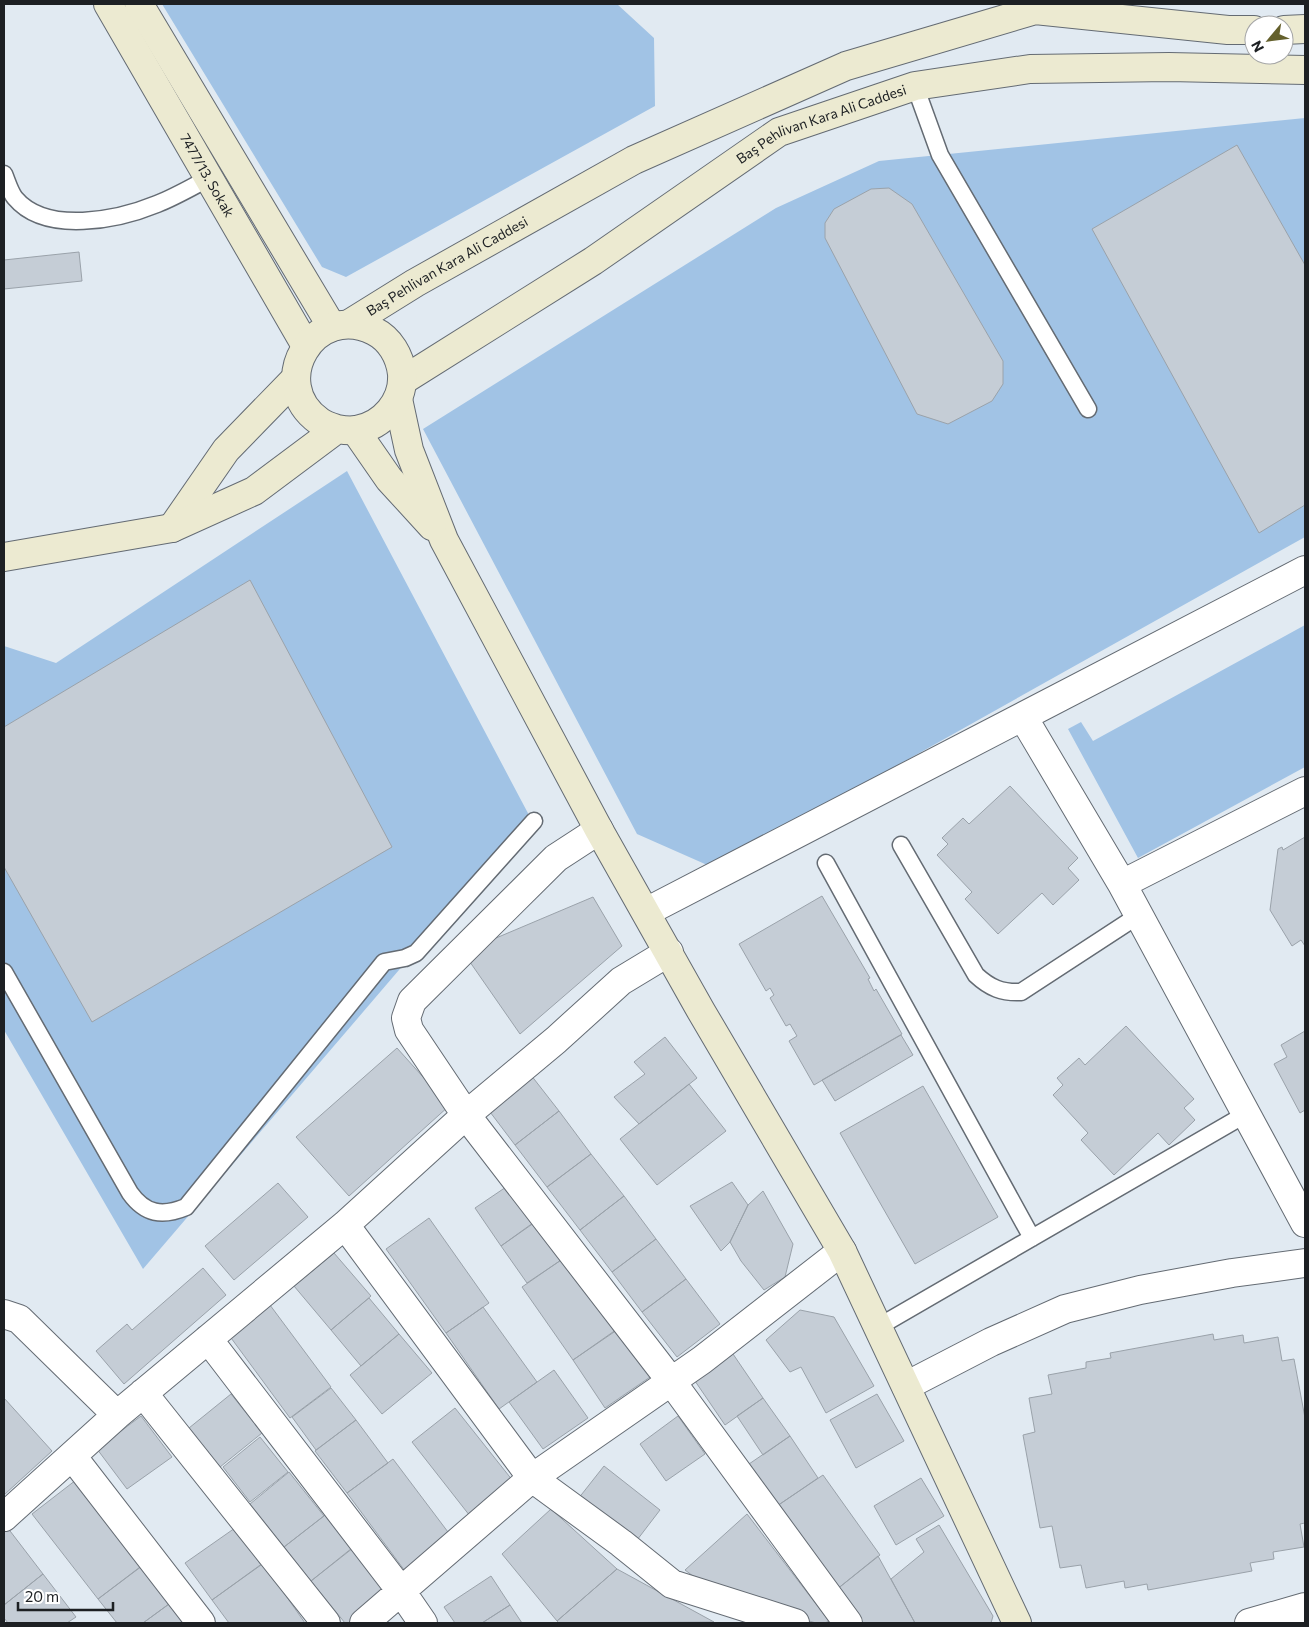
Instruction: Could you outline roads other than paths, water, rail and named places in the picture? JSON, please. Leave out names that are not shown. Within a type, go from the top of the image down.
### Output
[{"type":"street","name":"7477/13. Sokak","points":[[108,4],[306,346]]},
{"type":"street","name":"7477/13. Sokak","points":[[139,4],[340,325]]},
{"type":"street","name":"Baş Pehlivan Kara Ali Caddesi","points":[[346,430],[320,422],[306,409],[299,394],[296,378],[298,361],[306,346],[318,334],[340,325],[634,160],[846,66],[1035,10],[1228,30],[1244,30]]},
{"type":"street","name":"Baş Pehlivan Kara Ali Caddesi","points":[[400,390],[780,132],[915,86],[1030,69],[1169,67],[1305,70]]},
{"type":"street","name":"Baş Pehlivan Kara Ali Caddesi","points":[[4,557],[172,528],[254,491],[346,430],[373,425],[388,414],[400,390],[400,362],[392,346],[380,334],[365,326],[340,325]]},
{"type":"street","points":[[172,528],[226,450],[296,378]]},
{"type":"street","points":[[400,390],[409,450],[444,540],[599,830],[706,1020],[842,1251],[1017,1623]]},
{"type":"street","points":[[346,430],[444,540]]},
{"type":"street","points":[[646,912],[1305,570]]},
{"type":"street","points":[[1023,717],[1122,884],[1305,1223]]},
{"type":"street","points":[[1122,884],[1305,790]]},
{"type":"street","points":[[599,830],[556,858],[412,1001],[406,1018],[409,1030],[466,1115],[671,1381],[848,1623]]},
{"type":"street","points":[[4,1517],[117,1415],[345,1225],[466,1115],[556,1040],[620,981],[668,952]]},
{"type":"street","points":[[345,1225],[532,1478],[621,1543],[672,1584],[795,1623]]},
{"type":"street","points":[[364,1623],[532,1478],[702,1360],[842,1251]]},
{"type":"street","points":[[906,1386],[991,1342],[1065,1309],[1140,1290],[1232,1273],[1305,1263]]},
{"type":"street","points":[[4,1314],[19,1319],[117,1415]]},
{"type":"street","points":[[208,1340],[401,1591],[423,1623]]},
{"type":"street","points":[[143,1393],[326,1623]]},
{"type":"street","points":[[72,1456],[201,1623]]},
{"type":"street","points":[[1249,1623],[1305,1608]]},
{"type":"lane","points":[[915,86],[940,155],[1088,409]]},
{"type":"lane","points":[[4,174],[14,196],[32,212],[52,219],[81,220],[110,218],[135,212],[158,204],[209,178]]},
{"type":"lane","points":[[4,972],[136,1202],[155,1212],[166,1213],[176,1211],[186,1207],[384,962],[405,958],[416,953],[534,821]]},
{"type":"lane","points":[[901,845],[976,975],[985,984],[997,990],[1021,992],[1139,915]]},
{"type":"lane","points":[[826,863],[1032,1238]]},
{"type":"lane","points":[[878,1327],[1246,1114]]}]
